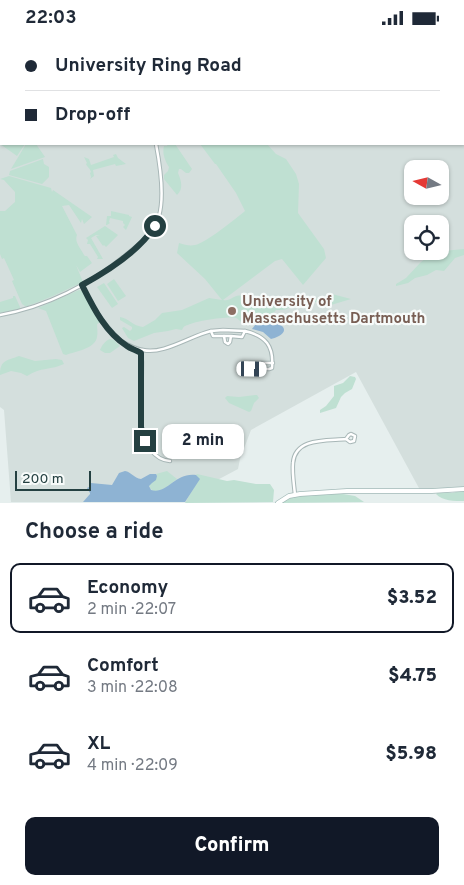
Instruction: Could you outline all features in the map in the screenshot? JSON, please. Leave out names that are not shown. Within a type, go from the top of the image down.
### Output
[{"type":"street","points":[[0,315],[40,305],[82,285],[107,270],[147,237],[155,226],[161,201],[156,145]]},
{"type":"street","points":[[82,285],[98,315],[107,327],[128,347],[142,351],[154,351],[211,331],[245,331],[259,336],[267,342],[271,349],[273,363],[272,368],[268,369],[249,368],[249,364],[252,362],[273,363]]},
{"type":"street","points":[[211,331],[213,336],[242,337],[245,331]]},
{"type":"street","points":[[224,336],[225,342],[228,344],[231,336]]},
{"type":"street","points":[[142,351],[141,427],[143,435],[147,445],[154,454],[162,460],[170,461]]},
{"type":"street","points":[[295,495],[293,463],[295,455],[300,448],[311,442],[346,439]]},
{"type":"street","points":[[278,503],[289,496],[347,491],[464,489]]},
{"type":"shaded area","name":"University of Massachusetts Dartmouth","points":[[0,145],[464,145],[464,487],[420,490],[356,372],[251,430],[238,469],[206,486],[196,502],[11,502],[4,410],[0,407]]},
{"type":"green space","points":[[1,145],[24,145],[17,156]]},
{"type":"green space","points":[[25,145],[37,145],[45,157],[11,169]]},
{"type":"green space","points":[[176,145],[192,169],[189,173],[186,173],[179,169],[181,187],[177,195],[164,179],[164,175],[169,167],[164,157],[163,149],[164,146]]},
{"type":"green space","points":[[201,145],[268,145],[276,154],[286,159],[296,174],[299,184],[298,213],[324,249],[326,258],[303,285],[282,259],[275,261],[223,300],[241,296],[254,306],[263,305],[265,302],[291,304],[287,309],[276,310],[270,317],[255,318],[246,323],[236,318],[219,318],[192,323],[185,326],[182,330],[176,329],[154,333],[134,341],[128,338],[122,328],[124,327],[130,331],[132,327],[120,320],[120,317],[143,327],[162,313],[182,310],[209,298],[222,300],[205,279],[177,253],[179,243],[195,245],[200,243],[245,211],[236,193]]},
{"type":"green space","points":[[116,154],[126,164],[116,166],[115,164],[93,170],[94,176],[90,179],[91,172],[86,165],[84,157],[89,159],[91,165],[114,157],[113,155]]},
{"type":"green space","points":[[43,159],[44,164],[49,167],[49,177],[42,184],[9,175],[10,171]]},
{"type":"green space","points":[[9,176],[51,188],[52,192],[53,190],[92,217],[84,224],[82,219],[81,223],[69,205],[62,206],[77,235],[78,245],[92,263],[80,272],[76,265],[83,282],[33,304],[29,305],[28,302],[29,306],[22,304],[12,281],[14,280],[4,258],[2,259],[0,254],[0,211],[5,211],[15,202],[15,192],[4,180],[0,179]]},
{"type":"green space","points":[[111,211],[132,217],[126,230],[123,227],[125,225],[123,221],[110,218],[110,223],[106,225],[107,216],[111,216]]},
{"type":"green space","points":[[105,226],[118,235],[106,247],[103,246],[96,236],[100,235],[96,235],[91,238],[103,259],[97,259],[98,257],[90,244],[87,244],[88,240],[86,238]]},
{"type":"green space","points":[[464,249],[464,255],[455,258],[444,271],[436,270],[415,278],[408,283],[396,286],[424,260],[449,260],[449,250]]},
{"type":"green space","points":[[114,279],[126,296],[118,301],[107,284]]},
{"type":"green space","points":[[104,283],[118,304],[112,308],[97,287]]},
{"type":"green space","points":[[79,290],[83,291],[101,322],[97,324],[97,337],[93,344],[66,355],[63,354],[46,311],[38,308]]},
{"type":"green space","points":[[332,294],[351,299],[331,305],[317,302],[299,302],[300,299],[315,299]]},
{"type":"green space","points":[[15,296],[20,309],[0,313],[0,302],[13,298]]},
{"type":"green space","points":[[110,339],[120,346],[110,353],[100,350],[104,343]]},
{"type":"green space","points":[[19,356],[35,361],[62,360],[64,364],[37,371],[27,376],[11,371],[0,375],[1,366],[7,360]]},
{"type":"green space","points":[[350,376],[356,379],[352,389],[341,397],[336,408],[320,413],[320,410],[334,396],[334,386],[343,383]]},
{"type":"green space","points":[[257,395],[259,398],[249,412],[229,403],[225,398],[227,396]]},
{"type":"green space","points":[[167,471],[177,479],[158,491],[151,489],[149,485],[157,476],[156,474]]},
{"type":"green space","points":[[197,474],[227,481],[270,484],[274,490],[273,502],[185,503],[199,479]]},
{"type":"green space","points":[[464,490],[464,501],[445,499],[436,494],[439,492],[452,493]]},
{"type":"green space","points":[[337,493],[355,496],[364,502],[278,503],[288,497]]},
{"type":"water","points":[[263,320],[281,325],[284,329],[283,333],[271,339],[263,332],[252,329]]},
{"type":"water","points":[[125,471],[141,479],[150,474],[156,474],[156,480],[149,486],[151,490],[157,491],[189,475],[196,475],[200,479],[185,502],[83,502],[90,494],[87,488],[91,486],[91,483],[112,485],[119,473]]},
{"type":"place","name":"University of Massachusetts Dartmouth","points":[[232,311]]},
{"type":"route","points":[[145,441],[141,427],[141,353],[123,343],[107,327],[94,310],[82,285],[107,270],[136,248],[155,226]]}]
